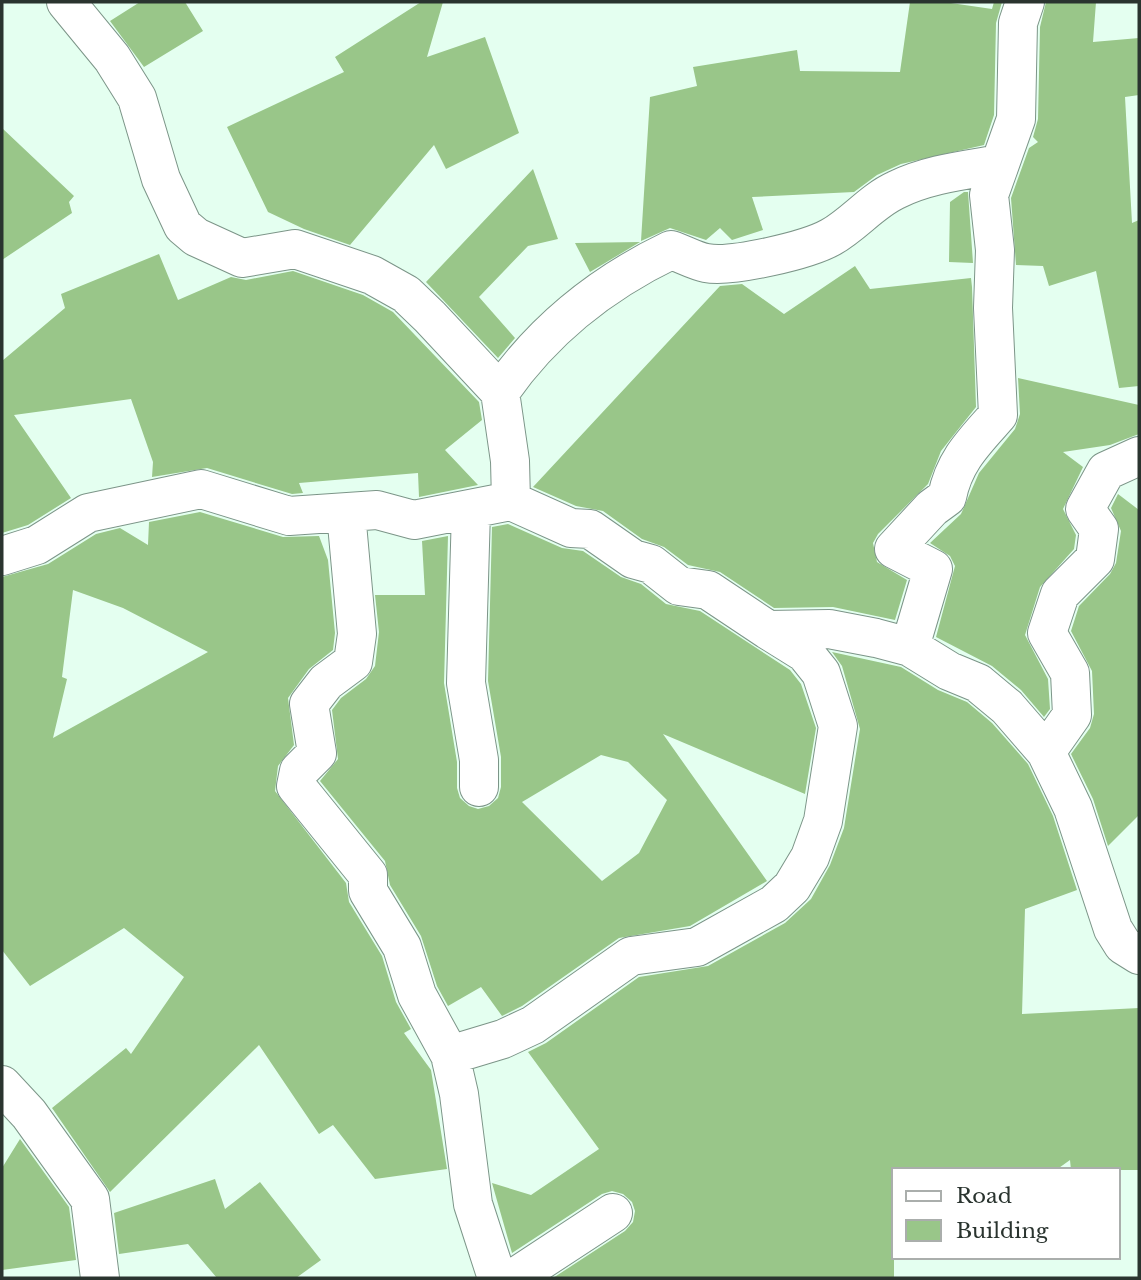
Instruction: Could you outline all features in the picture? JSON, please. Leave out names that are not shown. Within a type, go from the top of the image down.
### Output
[{"type":"street","points":[[66,2],[112,58],[136,98],[161,179],[183,226],[196,237],[242,258],[295,249],[372,275],[406,294],[500,393],[510,461],[511,501]]},
{"type":"street","points":[[910,647],[933,569],[894,549],[932,508],[947,497],[951,475],[960,456],[998,415],[993,308],[995,250],[989,195],[1016,119],[1018,23],[1025,2]]},
{"type":"street","points":[[500,393],[524,357],[564,318],[634,268],[671,250],[706,263],[718,263],[756,259],[814,245],[834,236],[895,190],[930,177],[1000,164]]},
{"type":"street","points":[[1046,752],[1072,715],[1070,673],[1047,633],[1060,594],[1095,559],[1099,529],[1085,509],[1106,471],[1139,456]]},
{"type":"street","points":[[2,556],[37,545],[88,513],[201,489],[243,499],[289,516],[377,510],[414,520],[471,511],[511,501],[570,528],[590,528],[633,559],[651,564],[679,586],[708,590],[805,653],[821,673],[838,726],[823,821],[810,857],[792,887],[774,904],[697,947],[631,956],[533,1025],[503,1040],[450,1055]]},
{"type":"street","points":[[471,511],[466,683],[479,760],[479,787]]},
{"type":"street","points":[[346,513],[357,634],[353,662],[326,682],[309,704],[317,753],[299,771],[296,786],[368,875],[368,891],[402,947],[417,995],[450,1055],[459,1094],[472,1204],[497,1278]]},
{"type":"street","points":[[768,630],[847,631],[910,647],[948,671],[978,683],[1007,707],[1046,752],[1073,808],[1113,929],[1123,945],[1139,955]]},
{"type":"street","points":[[2,1085],[29,1114],[90,1199],[100,1278]]},
{"type":"street","points":[[514,1278],[614,1213]]},
{"type":"building","points":[[140,2],[185,2],[203,31],[144,67],[110,21]]},
{"type":"building","points":[[421,2],[443,2],[427,57],[485,37],[519,133],[446,169],[434,145],[350,245],[304,229],[268,212],[227,127],[344,72],[335,57]]},
{"type":"building","points":[[910,2],[944,2],[992,9],[994,2],[1002,2],[996,23],[994,115],[984,145],[901,164],[877,175],[854,192],[752,197],[763,230],[732,240],[720,228],[706,240],[670,228],[641,241],[650,97],[697,86],[693,67],[797,50],[800,71],[900,72]]},
{"type":"building","points":[[1046,2],[1096,2],[1093,42],[1139,38],[1139,95],[1125,97],[1132,223],[1139,220],[1139,386],[1119,388],[1096,271],[1049,286],[1043,266],[1016,265],[1011,198],[1029,148],[1038,142],[1033,137],[1038,119],[1040,27]]},
{"type":"building","points":[[2,128],[74,196],[69,202],[72,213],[2,260]]},
{"type":"building","points":[[533,169],[558,239],[528,246],[479,297],[515,338],[498,358],[426,282]]},
{"type":"building","points":[[968,192],[973,263],[949,262],[950,202]]},
{"type":"building","points":[[640,242],[590,272],[575,243]]},
{"type":"building","points":[[159,254],[178,300],[231,277],[246,280],[293,271],[363,295],[393,312],[479,402],[482,420],[445,450],[478,485],[419,497],[418,473],[299,483],[303,493],[292,494],[207,468],[152,477],[153,462],[131,399],[14,415],[71,498],[28,525],[2,533],[2,361],[65,308],[61,294]]},
{"type":"building","points":[[855,266],[870,289],[971,278],[976,407],[941,451],[928,484],[878,534],[873,543],[877,562],[907,580],[895,620],[833,607],[774,608],[720,572],[688,565],[664,547],[642,539],[603,511],[576,506],[533,487],[720,286],[742,284],[784,314]]},
{"type":"building","points":[[1018,378],[1139,405],[1139,434],[1110,445],[1063,452],[1083,467],[1063,509],[1076,535],[1074,549],[1040,587],[1025,635],[1048,679],[1050,709],[1044,717],[1021,690],[992,666],[936,637],[955,566],[950,556],[930,543],[961,514],[979,473],[1015,429],[1020,414]]},
{"type":"building","points":[[1118,494],[1139,510],[1139,815],[1108,846],[1093,799],[1071,754],[1090,728],[1094,714],[1092,671],[1071,631],[1079,606],[1110,574],[1116,563],[1121,531],[1111,508]]},
{"type":"building","points":[[200,512],[283,537],[319,536],[328,560],[335,633],[333,650],[309,669],[288,698],[294,745],[278,766],[275,791],[346,883],[349,902],[382,956],[396,1002],[411,1029],[404,1033],[431,1070],[447,1169],[375,1179],[333,1125],[319,1134],[259,1045],[110,1192],[52,1108],[126,1048],[131,1054],[184,977],[124,928],[30,986],[2,950],[2,577],[48,564],[96,534],[120,528],[148,545],[149,522]],"holes":[[[73,590],[123,608],[208,652],[53,738],[67,679],[62,677]]]},
{"type":"building","points":[[508,524],[562,548],[583,551],[621,577],[641,584],[666,604],[700,611],[790,670],[801,684],[816,728],[805,794],[663,734],[767,881],[690,926],[619,938],[522,1006],[502,1016],[481,987],[448,1006],[437,986],[421,936],[390,885],[385,861],[320,781],[338,759],[332,710],[341,698],[366,679],[375,666],[379,632],[375,595],[425,595],[422,541],[448,536],[444,683],[457,762],[457,788],[460,798],[469,806],[478,809],[489,806],[498,798],[501,787],[501,757],[488,681],[492,527]],"holes":[[[601,755],[628,762],[667,800],[639,853],[602,881],[522,802]]]},
{"type":"building","points":[[832,652],[901,667],[938,690],[967,702],[992,723],[1028,764],[1053,816],[1077,890],[1025,909],[1022,1014],[1139,1008],[1139,1170],[1071,1168],[1070,1160],[1059,1168],[892,1168],[894,1278],[553,1278],[625,1231],[633,1222],[635,1211],[632,1202],[623,1194],[612,1191],[602,1194],[512,1253],[492,1183],[531,1195],[599,1149],[528,1052],[546,1043],[639,977],[708,966],[785,923],[811,899],[830,865],[844,828],[860,729],[842,666]]},
{"type":"building","points":[[20,1139],[69,1207],[76,1260],[2,1270],[2,1168]]},
{"type":"building","points":[[215,1179],[225,1209],[260,1182],[321,1260],[296,1278],[217,1278],[188,1244],[119,1254],[114,1213]]}]
